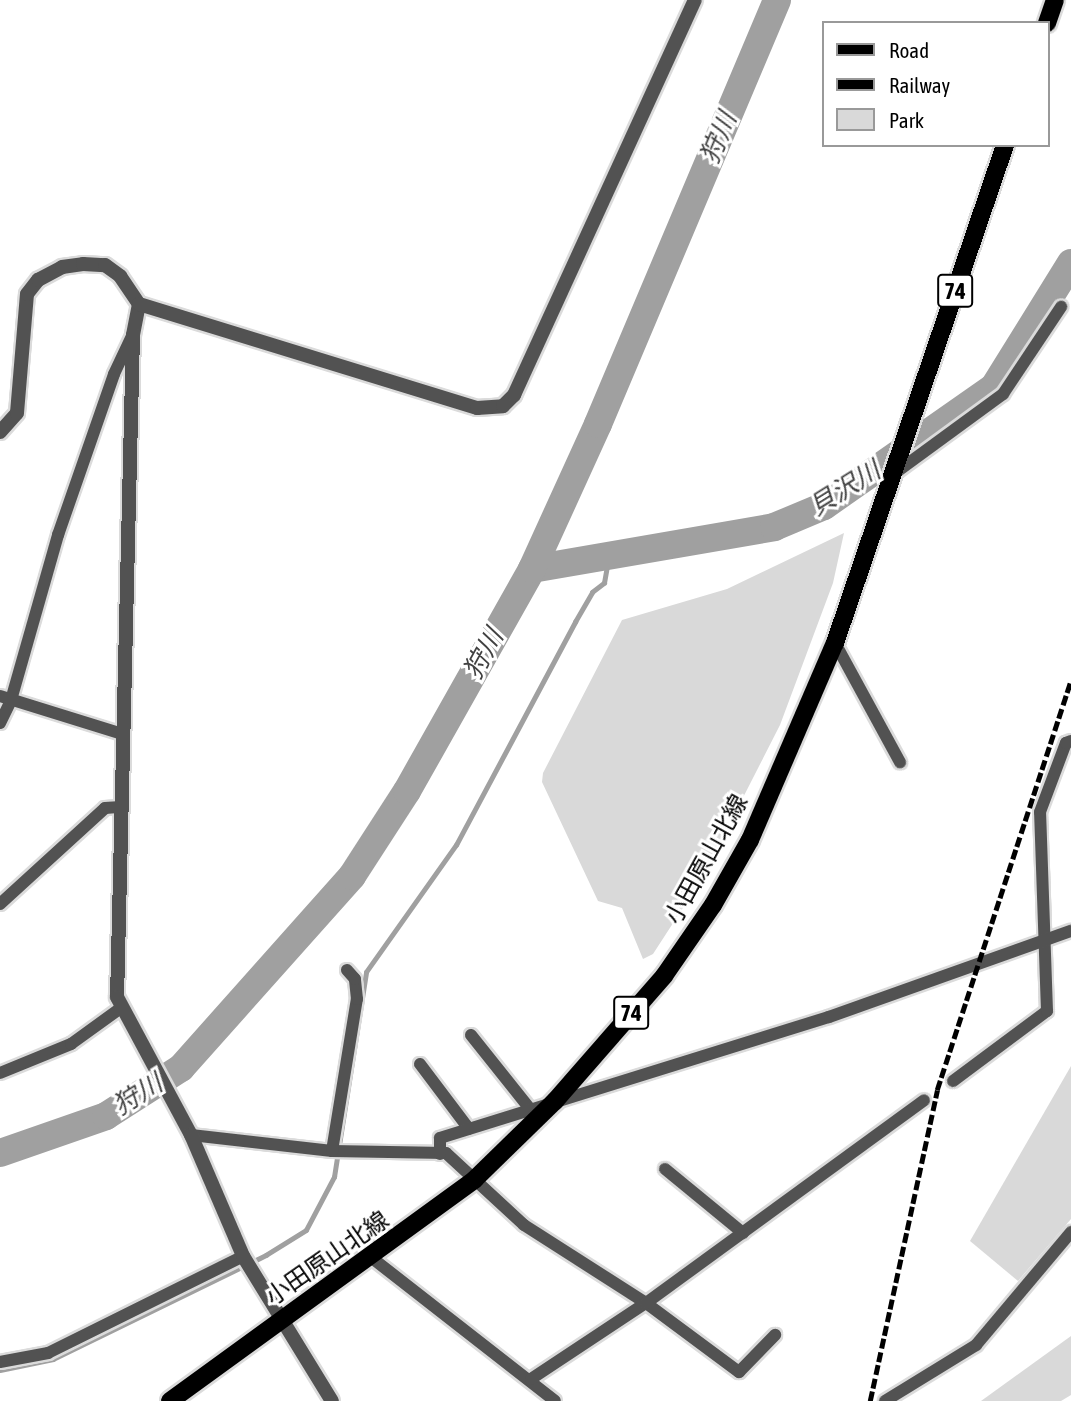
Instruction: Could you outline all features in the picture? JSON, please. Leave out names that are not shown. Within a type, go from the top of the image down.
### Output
[{"type":"main road","points":[[1048,21],[1055,0]]},
{"type":"main road","name":"小田原山北線","points":[[170,1401],[372,1258],[475,1179],[555,1101],[664,976],[713,905],[750,840],[835,643],[1004,147]]},
{"type":"street","points":[[139,304],[477,408],[503,406],[514,395],[695,0]]},
{"type":"street","points":[[0,432],[17,413],[27,294],[37,280],[62,267],[105,265],[129,285],[139,304],[132,335],[117,997],[191,1135],[243,1256],[332,1401]]},
{"type":"street","points":[[895,472],[1003,394],[1061,307]]},
{"type":"street","points":[[0,723],[58,535],[114,374],[132,335]]},
{"type":"street","points":[[835,643],[900,762]]},
{"type":"street","points":[[6,698],[123,734]]},
{"type":"street","points":[[953,1082],[1047,1011],[1040,812],[1066,743],[1071,741]]},
{"type":"street","points":[[0,904],[106,808],[121,807]]},
{"type":"street","points":[[440,1154],[440,1138],[555,1101],[583,1097],[829,1017],[1071,931]]},
{"type":"street","points":[[332,1151],[357,999],[355,979],[346,970]]},
{"type":"street","points":[[0,1073],[71,1044],[121,1008]]},
{"type":"street","points":[[471,1035],[530,1109]]},
{"type":"street","points":[[420,1064],[469,1129]]},
{"type":"street","points":[[531,1379],[646,1303],[924,1100]]},
{"type":"street","points":[[191,1135],[332,1151],[446,1153],[524,1225],[646,1303],[738,1372],[775,1335]]},
{"type":"street","points":[[665,1169],[743,1233]]},
{"type":"street","points":[[885,1401],[976,1345],[1071,1232]]},
{"type":"street","points":[[0,1362],[48,1353],[243,1256]]},
{"type":"street","points":[[372,1258],[531,1379],[555,1401]]},
{"type":"green space","points":[[844,533],[833,583],[780,725],[701,880],[653,954],[643,959],[622,908],[598,901],[542,782],[543,773],[622,620],[727,589]]},
{"type":"green space","points":[[1071,1066],[1071,1219],[1018,1281],[970,1241]]},
{"type":"green space","points":[[1071,1336],[1071,1395],[1061,1401],[981,1401]]},
{"type":"waterway","name":"狩川","points":[[0,1153],[106,1116],[181,1068],[352,876],[407,791],[532,569],[598,424],[777,0]]},
{"type":"waterway","name":"貝沢川","points":[[532,569],[774,527],[824,506],[994,387],[1071,263]]},
{"type":"waterway","points":[[0,1370],[53,1359],[266,1255],[306,1230],[334,1177],[366,972],[456,845],[575,622],[592,592],[604,583],[609,555]]},
{"type":"railway","points":[[870,1401],[937,1090],[1071,681]]}]
